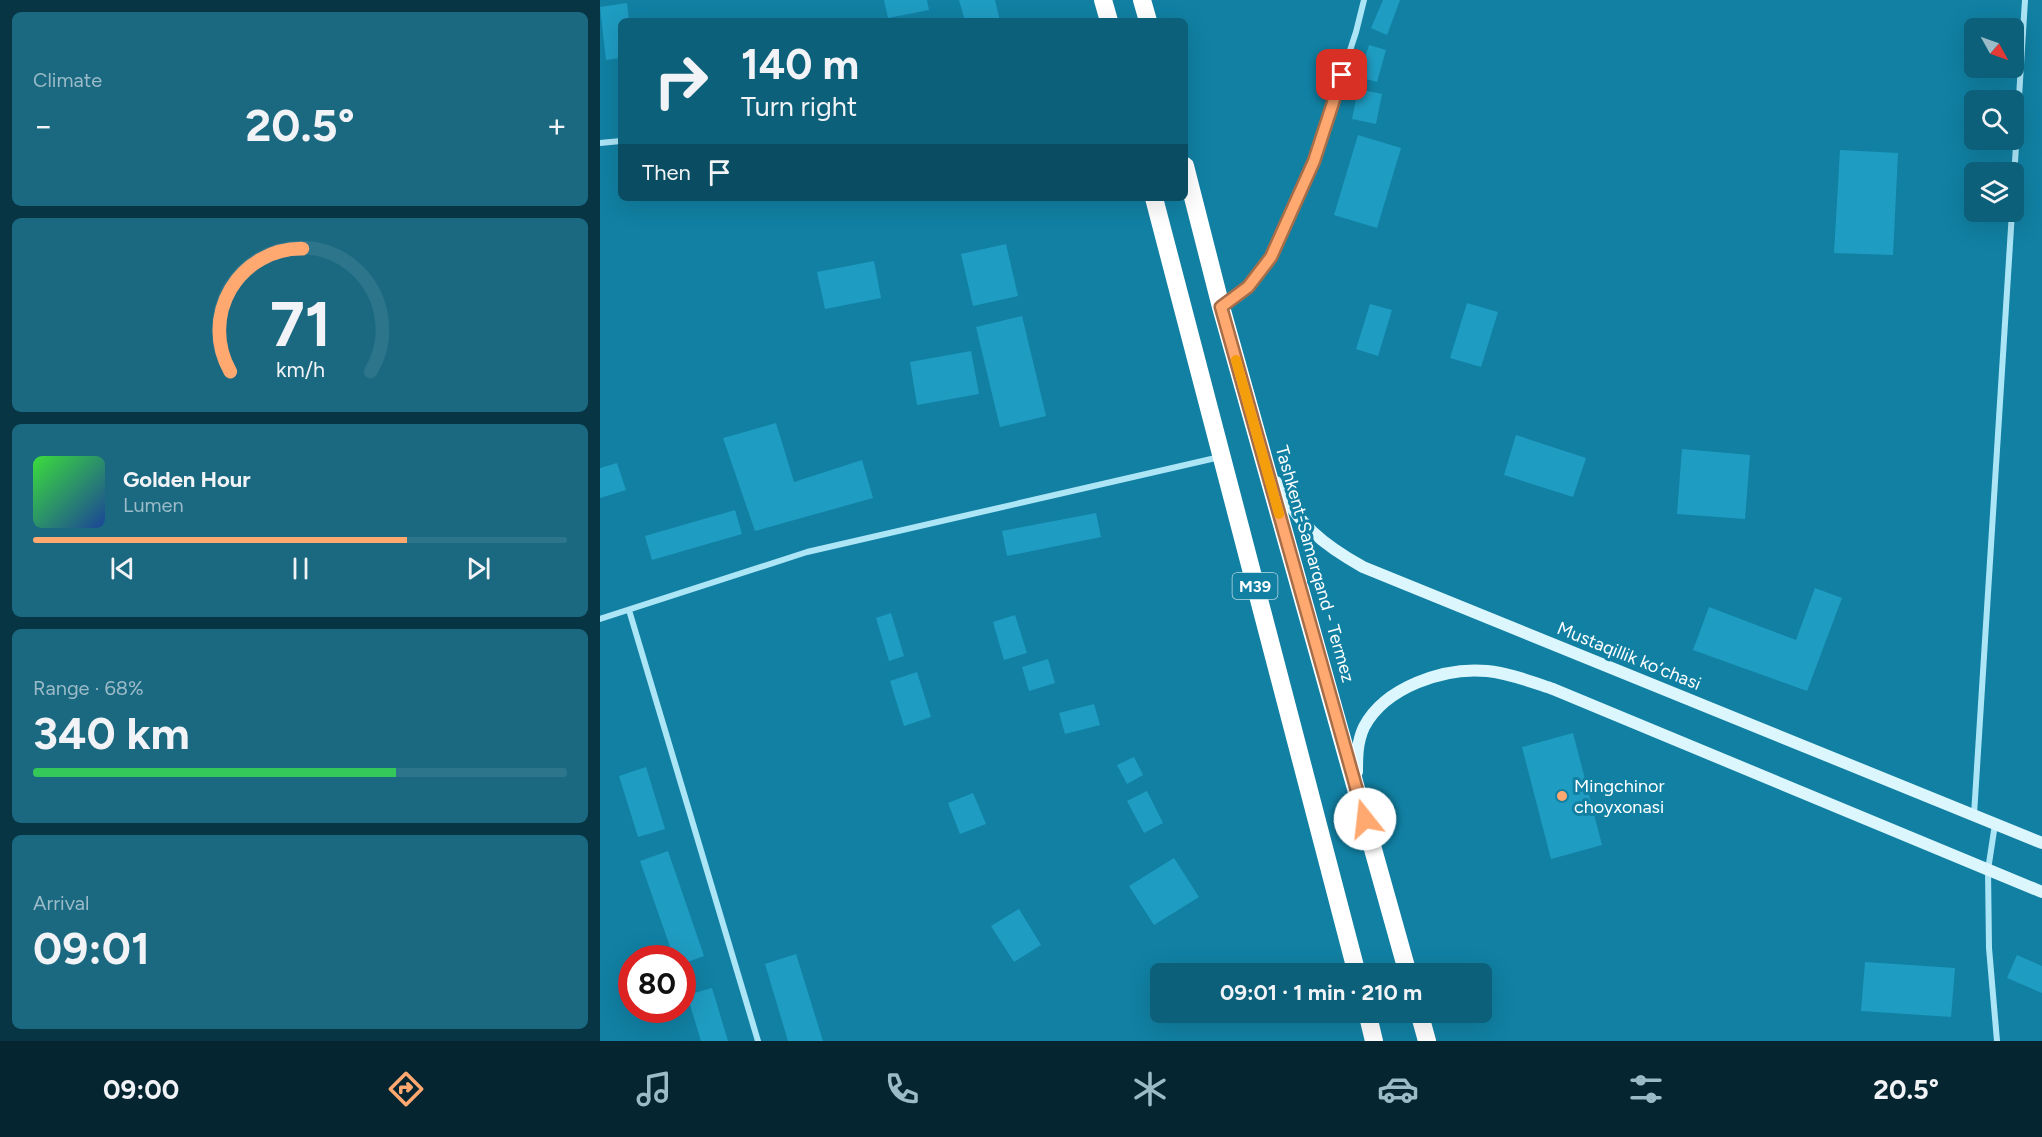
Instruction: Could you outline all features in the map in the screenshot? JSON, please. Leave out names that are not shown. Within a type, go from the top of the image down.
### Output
[{"type":"highway","points":[[1103,0],[1108,18]]},
{"type":"highway","points":[[1142,0],[1147,18]]},
{"type":"highway","name":"Tashkent-Samarqand - Termez","points":[[1188,178],[1221,307],[1405,963]]},
{"type":"highway","name":"M39","points":[[1155,201],[1354,963]]},
{"type":"highway","points":[[1370,1023],[1374,1041]]},
{"type":"highway","points":[[1422,1023],[1427,1041]]},
{"type":"main road","name":"Mustaqillik ko’chasi","points":[[1258,437],[1277,484],[1303,525],[1322,541],[1364,567],[2042,843]]},
{"type":"main road","points":[[1359,797],[1357,778],[1359,742],[1365,726],[1376,711],[1422,679],[1454,672],[1488,671],[1521,678],[1553,689],[2042,892]]},
{"type":"street","points":[[1221,307],[1248,287],[1271,257],[1314,161],[1356,32],[1364,0]]},
{"type":"street","points":[[2015,162],[2025,0]]},
{"type":"street","points":[[600,143],[618,141]]},
{"type":"street","points":[[1974,816],[2011,222]]},
{"type":"street","points":[[600,619],[807,552],[1222,457]]},
{"type":"street","points":[[628,609],[758,1041]]},
{"type":"street","points":[[1995,824],[1988,870],[1989,948],[1997,1041]]},
{"type":"building","points":[[884,0],[927,0],[929,10],[888,18]]},
{"type":"building","points":[[959,0],[995,0],[999,18],[964,18]]},
{"type":"building","points":[[1383,0],[1400,0],[1387,35],[1371,28]]},
{"type":"building","points":[[627,3],[629,18],[618,18],[618,58],[606,60],[600,7]]},
{"type":"building","points":[[1369,45],[1386,50],[1377,82],[1359,77]]},
{"type":"building","points":[[1358,89],[1382,94],[1376,124],[1352,119]]},
{"type":"building","points":[[1358,135],[1401,148],[1377,228],[1334,215]]},
{"type":"building","points":[[1840,150],[1898,153],[1893,255],[1834,253]]},
{"type":"building","points":[[1006,244],[1018,296],[973,306],[961,254]]},
{"type":"building","points":[[874,261],[881,298],[825,309],[817,272]]},
{"type":"building","points":[[1467,303],[1498,312],[1481,367],[1450,358]]},
{"type":"building","points":[[1370,304],[1392,310],[1378,356],[1356,349]]},
{"type":"building","points":[[1022,316],[1046,416],[1000,427],[976,327]]},
{"type":"building","points":[[971,351],[979,394],[917,405],[910,362]]},
{"type":"building","points":[[776,423],[794,482],[862,460],[873,498],[755,531],[723,438]]},
{"type":"building","points":[[1516,435],[1586,458],[1573,497],[1504,475]]},
{"type":"building","points":[[1682,449],[1750,455],[1745,519],[1677,514]]},
{"type":"building","points":[[617,463],[626,490],[600,498],[600,468]]},
{"type":"building","points":[[735,510],[742,534],[652,560],[645,536]]},
{"type":"building","points":[[1096,513],[1101,537],[1007,556],[1002,531]]},
{"type":"building","points":[[1815,588],[1842,598],[1807,691],[1693,650],[1709,607],[1796,640]]},
{"type":"building","points":[[891,613],[904,656],[889,661],[876,618]]},
{"type":"building","points":[[1015,615],[1027,653],[1004,660],[993,622]]},
{"type":"building","points":[[1048,659],[1055,683],[1029,691],[1022,667]]},
{"type":"building","points":[[917,672],[931,717],[904,726],[890,681]]},
{"type":"building","points":[[1094,704],[1100,725],[1065,734],[1059,713]]},
{"type":"building","name":"Mingchinor choyxonasi","points":[[1573,733],[1602,845],[1551,859],[1522,747]]},
{"type":"building","points":[[1134,757],[1143,775],[1127,784],[1117,765]]},
{"type":"building","points":[[646,767],[665,829],[638,837],[619,776]]},
{"type":"building","points":[[1147,791],[1163,823],[1144,833],[1127,801]]},
{"type":"building","points":[[973,793],[986,824],[960,834],[948,803]]},
{"type":"building","points":[[668,851],[704,956],[696,959],[696,945],[669,945],[640,861]]},
{"type":"building","points":[[1174,858],[1199,897],[1154,925],[1129,886]]},
{"type":"building","points":[[1019,909],[1041,945],[1014,962],[991,926]]},
{"type":"building","points":[[796,954],[823,1041],[788,1041],[765,964]]},
{"type":"building","points":[[2017,955],[2042,966],[2042,993],[2007,978]]},
{"type":"building","points":[[1865,962],[1955,968],[1951,1017],[1861,1011]]},
{"type":"building","points":[[712,988],[728,1041],[701,1041],[696,1023],[696,992]]},
{"type":"slow traffic","points":[[1236,360],[1279,514]]},
{"type":"place","name":"Mingchinor choyxonasi","points":[[1562,796]]},
{"type":"route","points":[[1342,75],[1314,161],[1271,257],[1248,287],[1221,307],[1365,819]]}]
